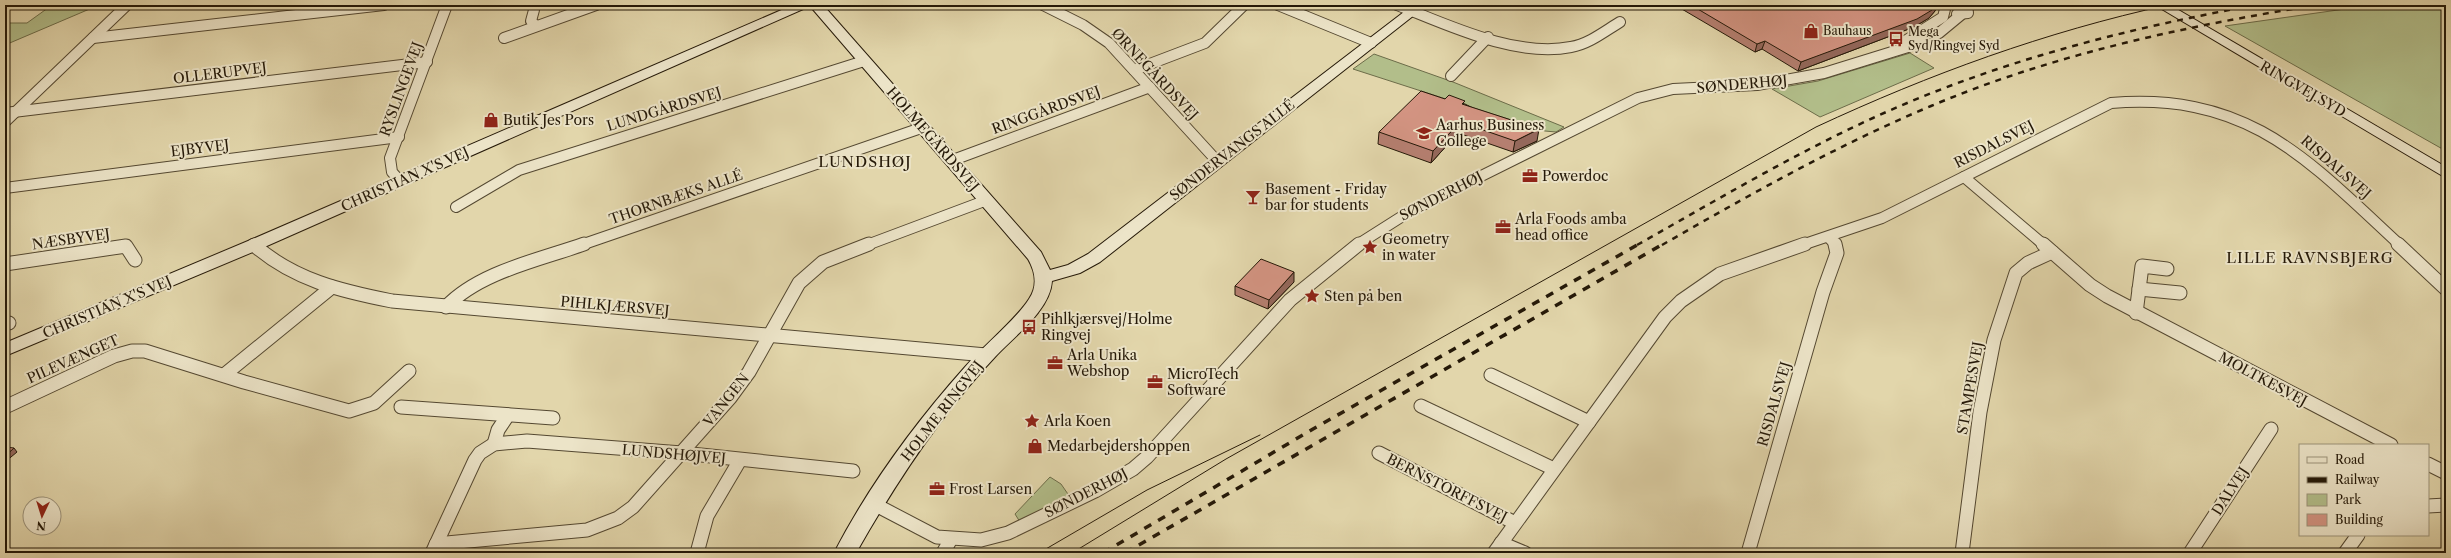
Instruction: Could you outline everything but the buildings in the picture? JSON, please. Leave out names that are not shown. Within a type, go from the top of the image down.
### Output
[{"type":"street","points":[[5,122],[127,5]]},
{"type":"street","points":[[94,38],[384,5]]},
{"type":"street","name":"RYSLINGEVEJ","points":[[400,181],[390,166],[447,5]]},
{"type":"street","points":[[504,38],[596,5]]},
{"type":"street","name":"CHRISTIAN X'S VEJ","points":[[5,350],[254,245],[804,5]]},
{"type":"street","name":"HOLMEGÅRDSVEJ","points":[[816,5],[953,160],[1035,256],[1045,277]]},
{"type":"street","name":"ØRNEGÅRDSVEJ","points":[[1043,5],[1097,33],[1109,43],[1217,161]]},
{"type":"street","points":[[1134,70],[1205,43],[1244,5]]},
{"type":"street","points":[[1278,5],[1371,43]]},
{"type":"street","points":[[1397,5],[1417,8],[1488,37],[1519,47],[1560,49],[1584,43],[1620,22]]},
{"type":"street","name":"RINGVEJ SYD","points":[[2161,5],[2446,173]]},
{"type":"street","name":"RINGVEJ SYD","points":[[2174,5],[2446,159]]},
{"type":"street","points":[[1943,6],[1965,8]]},
{"type":"street","name":"SØNDERHØJ","points":[[1888,53],[1943,17],[1943,6]]},
{"type":"street","name":"SØNDERVANGS ALLÉ","points":[[1045,277],[1082,266],[1094,258],[1217,161],[1417,8]]},
{"type":"street","name":"SØNDERHØJ","points":[[874,504],[937,537],[981,540],[1008,532],[1095,491],[1133,469],[1147,457],[1290,300],[1318,275],[1387,224],[1638,98],[1686,88],[1757,85],[1807,77],[1851,66],[1939,33],[1965,8]]},
{"type":"street","points":[[534,10],[531,21],[536,26]]},
{"type":"street","points":[[1452,76],[1488,37]]},
{"type":"street","name":"LUNDGÅRDSVEJ","points":[[456,207],[499,180],[519,170],[864,61]]},
{"type":"street","name":"OLLERUPVEJ","points":[[5,113],[427,62]]},
{"type":"street","name":"RINGGÅRDSVEJ","points":[[953,160],[1150,87]]},
{"type":"street","name":"RISDALSVEJ","points":[[1748,553],[1822,292],[1837,253],[1836,246],[1828,237],[1882,218],[2111,103],[2146,101],[2193,106],[2238,120],[2260,129],[2297,153],[2446,289]]},
{"type":"street","name":"THORNBÆKS ALLÉ","points":[[446,306],[458,294],[481,280],[924,127]]},
{"type":"street","name":"EJBYVEJ","points":[[5,188],[399,137]]},
{"type":"street","name":"MOLTKESVEJ","points":[[1964,177],[2090,285],[2136,313],[2389,444]]},
{"type":"street","name":"VANGEN","points":[[434,548],[587,530],[603,525],[632,507],[730,398],[749,372],[799,283],[811,271],[823,262],[987,200]]},
{"type":"street","name":"BERNSTORFFSVEJ","points":[[1498,548],[1665,317],[1681,301],[1720,274],[1828,237]]},
{"type":"street","name":"PIHLKJÆRSVEJ","points":[[254,245],[268,259],[309,279],[332,287],[392,301],[986,355]]},
{"type":"street","name":"NÆSBYVEJ","points":[[5,264],[126,246],[136,260]]},
{"type":"street","name":"STAMPESVEJ","points":[[1962,553],[1980,412],[1994,340],[2016,273],[2028,263],[2052,252]]},
{"type":"street","points":[[2136,313],[2142,266],[2167,269]]},
{"type":"street","name":"HOLME RINGVEJ","points":[[845,553],[874,504],[934,417],[986,355],[1036,304],[1043,290],[1045,277]]},
{"type":"street","points":[[224,375],[332,287]]},
{"type":"street","points":[[2139,288],[2180,293]]},
{"type":"street","name":"PILEVÆNGET","points":[[5,407],[114,356],[132,351],[145,351],[349,410],[362,410],[372,405],[409,372]]},
{"type":"street","points":[[1491,375],[1589,422]]},
{"type":"street","points":[[1421,406],[1554,470]]},
{"type":"street","points":[[400,407],[553,418]]},
{"type":"street","points":[[434,548],[475,460],[480,453],[494,444],[498,430],[508,415]]},
{"type":"street","name":"DALVEJ","points":[[2190,553],[2271,429]]},
{"type":"street","name":"LUNDSHØJVEJ","points":[[494,444],[527,441],[682,453],[853,471]]},
{"type":"street","name":"BERNSTORFFSVEJ","points":[[1379,453],[1515,523]]},
{"type":"street","points":[[697,553],[698,544],[705,521],[740,460]]},
{"type":"street","points":[[2429,464],[2446,473]]},
{"type":"street","points":[[2429,506],[2446,504]]},
{"type":"street","points":[[2345,553],[2357,536]]},
{"type":"street","points":[[943,553],[951,539]]},
{"type":"street","points":[[1498,548],[1525,553]]},
{"type":"green space","points":[[52,5],[99,5],[5,45],[5,23],[27,23]]},
{"type":"green space","points":[[2373,5],[2446,5],[2446,151],[2225,26]]},
{"type":"green space","points":[[1910,53],[1934,68],[1820,117],[1772,89],[1818,81]]},
{"type":"green space","points":[[1374,54],[1453,82],[1564,127],[1556,132],[1545,131],[1353,69]]},
{"type":"green space","points":[[1050,477],[1061,484],[1070,497],[1020,522],[1015,514]]},
{"type":"tram line","points":[[1072,553],[1226,459],[1816,127],[1902,89],[1989,56],[2077,28],[2168,5]]},
{"type":"tram line","points":[[1039,553],[1147,490],[1260,435]]},
{"type":"railway","points":[[1637,245],[1813,147],[1919,98],[2013,64],[2061,50],[2158,25],[2256,5]]},
{"type":"railway","points":[[1662,245],[1761,189],[1862,137],[1931,106],[1978,88],[2025,71],[2170,32],[2317,5]]},
{"type":"railway","points":[[1103,553],[1313,429],[1639,244]]},
{"type":"railway","points":[[1125,553],[1663,244]]},
{"type":"place","name":"Bauhaus","points":[[1811,31]]},
{"type":"place","name":"Mega Syd/Ringvej Syd","points":[[1896,39]]},
{"type":"place","name":"Butik Jes Pors","points":[[491,120]]},
{"type":"place","name":"Aarhus Business College","points":[[1424,133]]},
{"type":"place","name":"Powerdoc","points":[[1530,176]]},
{"type":"place","name":"Basement - Friday bar for students","points":[[1253,197]]},
{"type":"place","name":"Arla Foods amba head office","points":[[1503,227]]},
{"type":"place","name":"Geometry in water","points":[[1370,247]]},
{"type":"place","name":"Sten på ben","points":[[1312,296]]},
{"type":"place","name":"Pihlkjærsvej/Holme Ringvej","points":[[1029,327]]},
{"type":"place","name":"Arla Unika Webshop","points":[[1055,363]]},
{"type":"place","name":"MicroTech Software","points":[[1155,382]]},
{"type":"place","name":"Arla Koen","points":[[1032,421]]},
{"type":"place","name":"Medarbejdershoppen","points":[[1035,446]]},
{"type":"place","name":"Frost Larsen","points":[[937,489]]},
{"type":"district","name":"LUNDSHØJ","points":[[865,162]]},
{"type":"district","name":"LILLE RAVNSBJERG","points":[[2310,258]]}]
